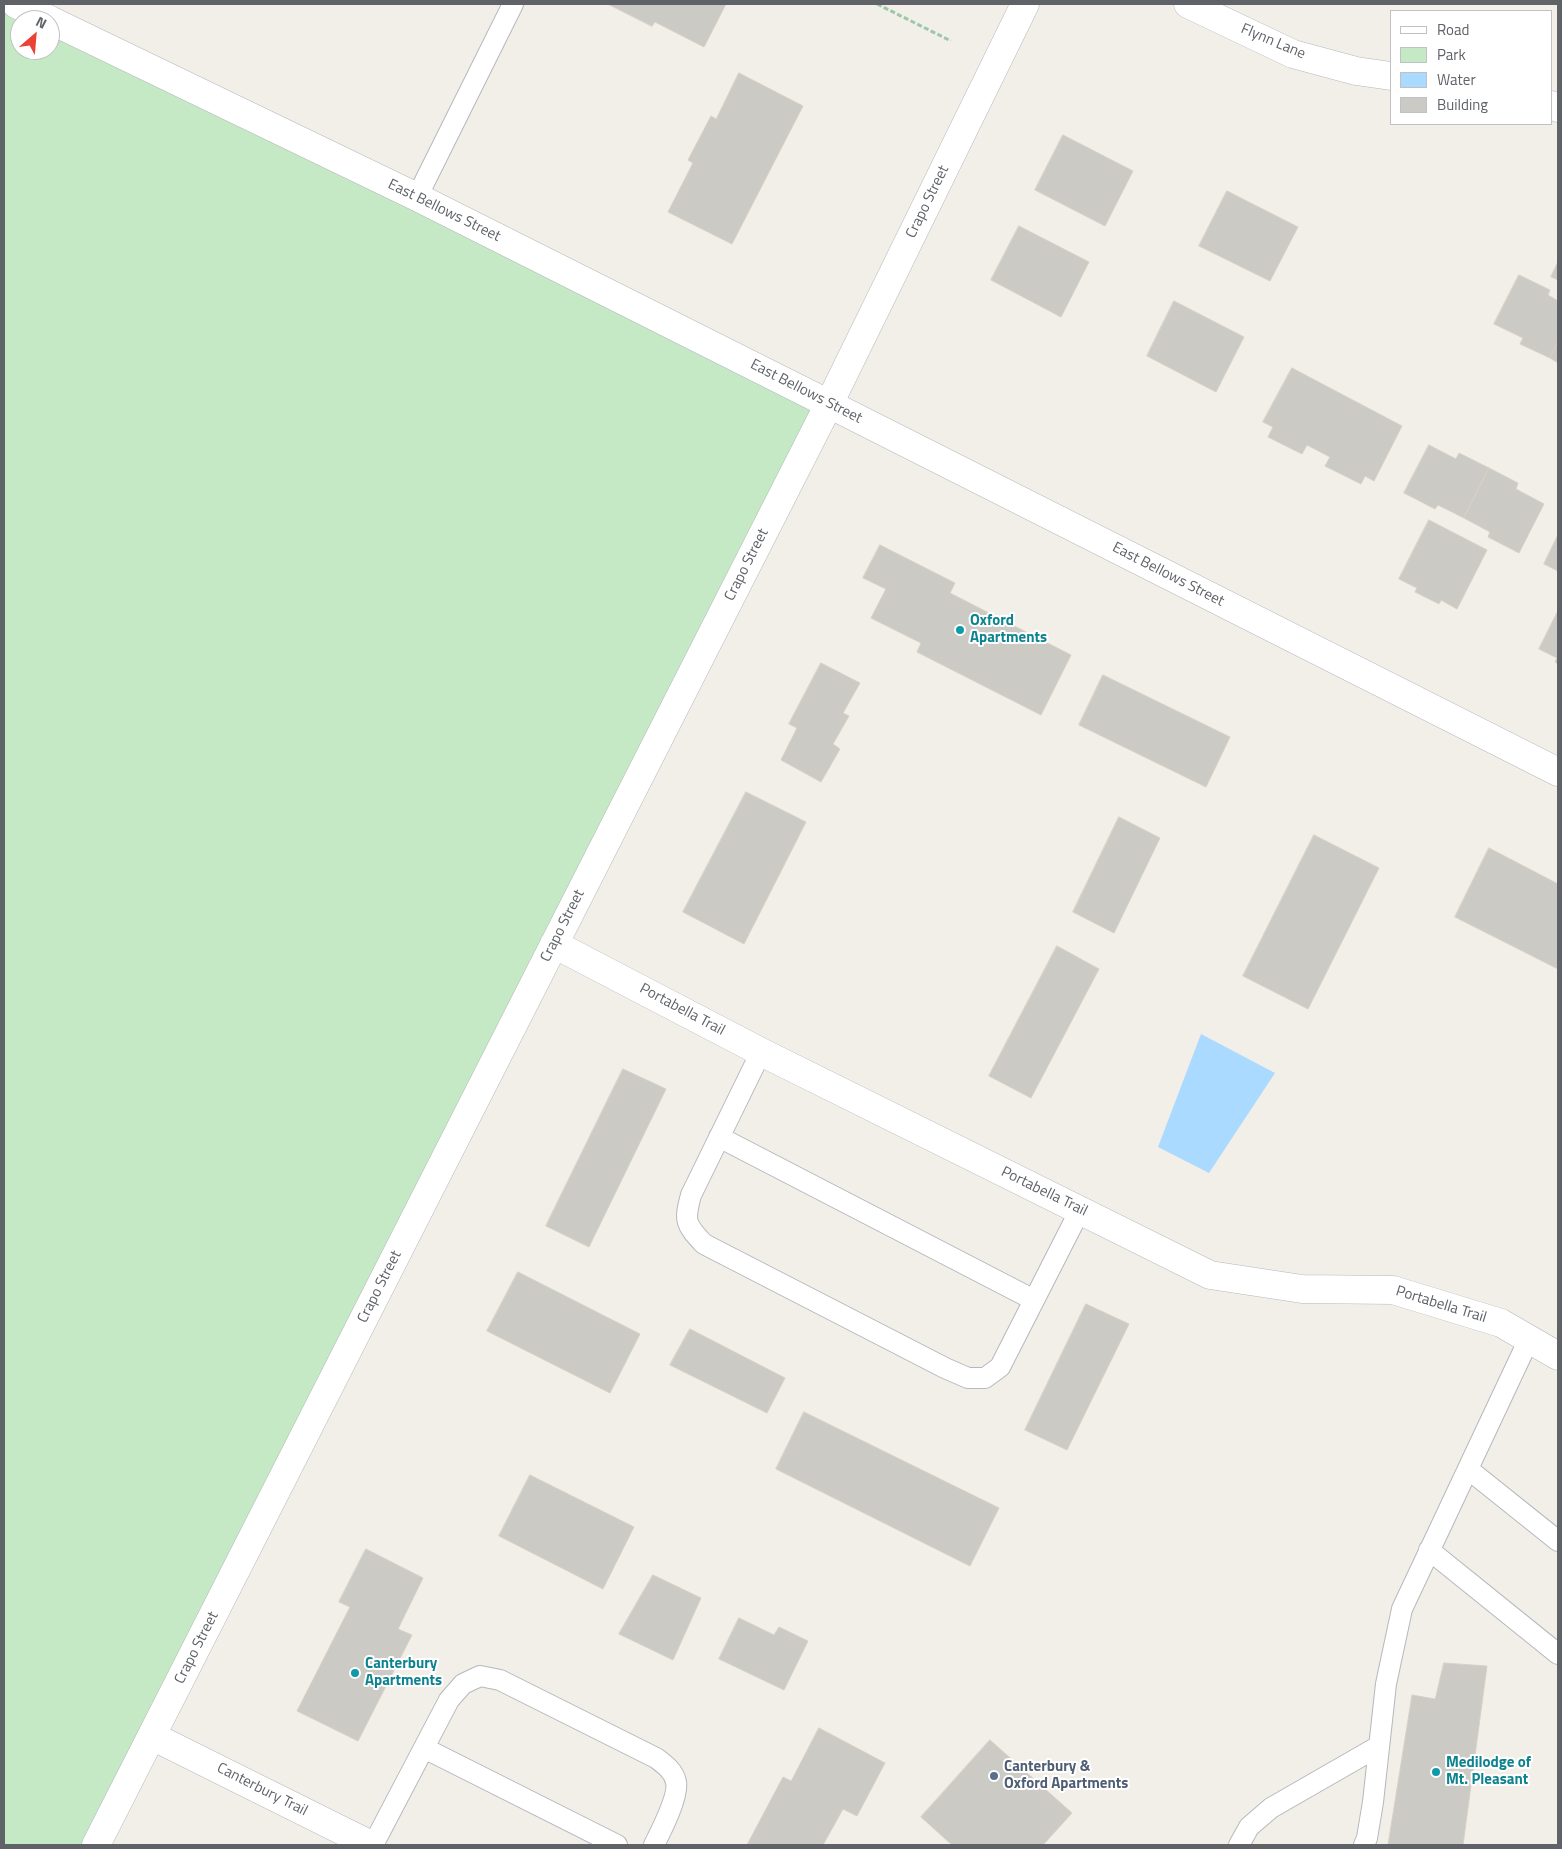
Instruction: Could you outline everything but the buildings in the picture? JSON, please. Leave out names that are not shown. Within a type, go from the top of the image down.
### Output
[{"type":"street","name":"East Bellows Street","points":[[16,4],[29,10]]},
{"type":"street","name":"Crapo Street","points":[[96,1845],[829,404],[1025,4]]},
{"type":"street","name":"Flynn Lane","points":[[1188,4],[1293,54],[1356,71],[1390,76]]},
{"type":"street","name":"East Bellows Street","points":[[60,25],[416,197],[1558,772]]},
{"type":"street","name":"Portabella Trail","points":[[554,944],[761,1052],[1210,1275],[1302,1289],[1393,1290],[1501,1324],[1558,1356]]},
{"type":"street","name":"Canterbury Trail","points":[[152,1736],[372,1845]]},
{"type":"lane","points":[[416,197],[513,4]]},
{"type":"lane","points":[[761,1052],[691,1195],[686,1215],[691,1230],[704,1244],[945,1368],[968,1378],[985,1378],[1000,1366],[1080,1210]]},
{"type":"lane","points":[[719,1137],[1034,1300]]},
{"type":"lane","points":[[1364,1845],[1367,1838],[1373,1802],[1386,1684],[1402,1609],[1529,1339]]},
{"type":"lane","points":[[1468,1469],[1558,1541]]},
{"type":"lane","points":[[1429,1550],[1558,1654]]},
{"type":"lane","points":[[372,1845],[449,1700],[463,1684],[480,1676],[500,1680],[656,1758],[670,1769],[676,1783],[673,1799],[669,1815],[654,1845]]},
{"type":"lane","points":[[1239,1845],[1249,1827],[1271,1808],[1379,1746]]},
{"type":"lane","points":[[424,1748],[617,1845]]},
{"type":"path","points":[[877,4],[951,40]]},
{"type":"green space","points":[[4,4],[29,4],[41,10],[10,10],[10,60],[60,60],[60,20],[829,404],[95,1845],[4,1845]]},
{"type":"water","points":[[1201,1034],[1275,1073],[1209,1173],[1158,1147]]},
{"type":"place","name":"Oxford Apartments","points":[[960,630]]},
{"type":"place","name":"Canterbury Apartments","points":[[355,1673]]},
{"type":"place","name":"Medilodge of Mt. Pleasant","points":[[1436,1772]]},
{"type":"place","name":"Canterbury & Oxford Apartments","points":[[994,1776]]}]
